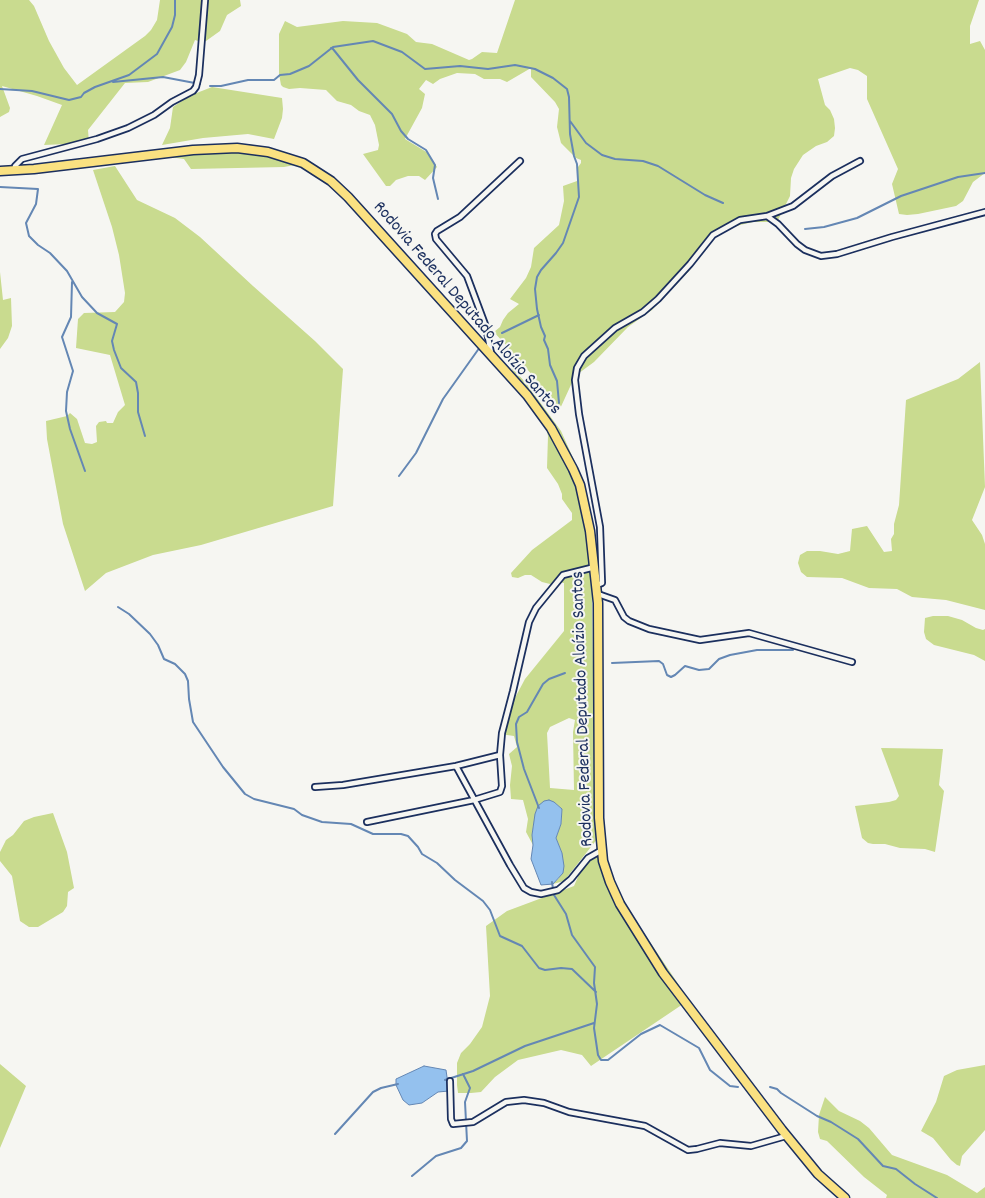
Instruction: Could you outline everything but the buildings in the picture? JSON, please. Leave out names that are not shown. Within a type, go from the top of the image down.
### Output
[{"type":"highway","name":"Rodovia Federal Deputado Aloízio Santos","points":[[0,171],[15,171],[208,149],[255,149],[286,156],[317,171],[348,197],[527,395],[562,446],[580,486],[586,507],[597,571],[598,594],[599,818],[604,861],[613,890],[662,973],[786,1136],[818,1174],[845,1198]]},
{"type":"street","points":[[15,171],[17,162],[22,158],[98,139],[128,128],[154,115],[172,102],[193,91],[199,75],[205,0]]},
{"type":"street","points":[[491,354],[486,327],[468,276],[436,239],[435,234],[437,230],[460,217],[520,161]]},
{"type":"street","points":[[367,822],[474,800],[500,792],[502,786],[500,755],[502,733],[521,649],[532,615],[563,575],[597,571],[600,526],[576,389],[576,373],[584,356],[615,328],[643,312],[658,299],[713,235],[740,220],[767,216],[793,206],[832,176],[860,161]]},
{"type":"street","points":[[767,216],[778,224],[796,244],[821,256],[837,254],[985,212]]},
{"type":"street","points":[[598,594],[615,600],[629,621],[656,631],[700,640],[749,633],[852,662]]},
{"type":"street","points":[[315,788],[343,786],[456,766],[500,755]]},
{"type":"street","points":[[456,766],[524,888],[536,894],[558,890],[588,858],[602,850]]},
{"type":"street","points":[[450,1081],[451,1119],[453,1124],[475,1121],[506,1102],[524,1100],[544,1103],[569,1112],[646,1126],[688,1150],[720,1143],[751,1146],[786,1136]]},
{"type":"green space","points":[[0,0],[29,0],[34,6],[49,41],[64,68],[77,85],[151,30],[157,20],[160,0],[240,0],[241,6],[227,15],[220,31],[206,41],[195,40],[186,62],[180,70],[148,82],[125,83],[88,130],[89,143],[44,145],[62,105],[2,86],[10,108],[9,112],[0,117]]},
{"type":"green space","points":[[515,0],[979,0],[970,26],[970,44],[980,41],[985,50],[985,173],[973,182],[963,201],[956,206],[918,214],[899,214],[892,184],[898,169],[867,99],[867,76],[858,70],[850,68],[818,79],[825,105],[830,110],[834,119],[834,136],[803,155],[794,169],[791,178],[790,196],[777,222],[753,222],[740,225],[723,231],[711,241],[690,270],[652,310],[628,327],[594,362],[575,376],[559,411],[534,377],[494,332],[500,327],[508,313],[519,304],[510,299],[526,278],[531,267],[534,248],[559,225],[564,201],[563,186],[577,181],[578,167],[581,163],[581,160],[576,158],[561,143],[557,127],[559,109],[555,102],[531,77],[531,68],[507,82],[500,79],[484,79],[475,74],[457,73],[440,79],[433,84],[426,80],[419,89],[425,94],[422,108],[405,139],[428,153],[437,167],[425,180],[419,176],[408,176],[396,180],[390,186],[386,186],[363,154],[378,150],[379,145],[375,125],[370,115],[359,111],[351,105],[337,101],[326,90],[289,89],[283,87],[279,74],[279,34],[285,21],[297,27],[343,21],[377,23],[407,34],[416,42],[432,44],[469,60],[482,52],[497,53]]},
{"type":"green space","points":[[212,87],[282,98],[282,118],[274,139],[248,134],[203,138],[162,145],[170,128],[173,107],[189,96]]},
{"type":"green space","points":[[248,144],[264,147],[303,160],[295,165],[284,167],[191,169],[184,159],[162,156],[231,145]]},
{"type":"green space","points":[[115,166],[137,200],[175,218],[200,237],[315,341],[343,369],[333,506],[201,545],[153,555],[106,573],[85,591],[63,524],[47,439],[46,421],[67,416],[70,413],[77,419],[85,443],[92,444],[97,442],[96,426],[99,422],[113,423],[118,412],[125,405],[110,355],[76,348],[78,319],[84,313],[115,312],[124,302],[125,293],[119,255],[93,170]]},
{"type":"green space","points":[[0,272],[3,300],[11,298],[12,326],[8,338],[0,349]]},
{"type":"green space","points":[[980,362],[985,487],[972,520],[982,535],[985,544],[985,610],[946,600],[912,597],[897,589],[869,588],[842,578],[807,577],[801,572],[798,563],[800,555],[807,551],[838,554],[850,551],[852,529],[867,526],[884,552],[892,551],[891,539],[894,534],[894,524],[899,505],[906,400],[958,379]]},
{"type":"green space","points":[[511,367],[526,383],[561,431],[574,460],[586,496],[591,537],[595,798],[598,838],[564,881],[553,884],[559,878],[562,853],[556,838],[561,824],[562,809],[554,802],[534,823],[533,845],[526,832],[528,819],[523,800],[511,799],[512,766],[509,754],[517,747],[514,736],[500,734],[508,711],[525,679],[564,631],[564,583],[550,584],[542,582],[531,575],[518,578],[512,577],[511,573],[532,550],[572,520],[572,513],[562,499],[558,484],[547,468],[548,436],[546,427],[516,379]],"holes":[[[569,718],[575,720],[573,732],[574,790],[550,788],[547,733],[550,727]]]},
{"type":"green space","points":[[948,616],[962,620],[976,628],[985,629],[985,661],[974,655],[934,645],[926,639],[924,632],[925,618]]},
{"type":"green space","points":[[881,748],[943,749],[939,785],[944,791],[935,852],[925,849],[873,844],[868,843],[862,838],[855,806],[889,802],[896,800],[899,796]]},
{"type":"green space","points":[[53,813],[67,852],[74,888],[68,892],[67,906],[63,912],[38,927],[29,927],[20,921],[12,876],[0,861],[0,852],[6,840],[13,835],[24,821]]},
{"type":"green space","points":[[594,853],[604,860],[615,890],[689,1000],[591,1066],[582,1055],[561,1050],[518,1060],[495,1077],[481,1092],[458,1093],[457,1063],[461,1053],[482,1027],[490,996],[486,926],[507,911],[574,886],[580,872]]},
{"type":"green space","points":[[0,1064],[26,1086],[0,1148]]},
{"type":"green space","points":[[985,1065],[985,1130],[962,1156],[960,1166],[951,1160],[933,1138],[921,1131],[936,1102],[944,1076],[957,1070]]},
{"type":"green space","points":[[825,1097],[839,1111],[860,1121],[869,1128],[892,1155],[947,1175],[977,1193],[985,1187],[985,1198],[886,1198],[887,1195],[864,1177],[827,1141],[820,1139],[818,1132],[819,1115]]},
{"type":"water","points":[[549,800],[562,809],[561,824],[556,838],[562,853],[564,866],[563,873],[553,884],[541,885],[531,859],[532,835],[538,806],[544,801]]},
{"type":"water","points":[[424,1066],[446,1070],[449,1091],[438,1092],[422,1103],[409,1105],[403,1100],[396,1085],[396,1079]]},
{"type":"waterway","points":[[0,89],[32,91],[69,100],[81,97],[84,93],[95,87],[129,75],[157,54],[172,27],[175,15],[175,0]]},
{"type":"waterway","points":[[210,86],[221,86],[248,80],[274,80],[280,75],[290,74],[309,66],[333,47],[373,41],[402,52],[425,69],[460,66],[488,69],[515,65],[535,69],[553,78],[567,89],[570,134],[577,164],[579,197],[563,243],[541,270],[537,277],[535,289],[537,309],[545,336],[544,340],[548,349],[550,365],[557,381],[559,403]]},
{"type":"waterway","points":[[331,48],[358,80],[392,114],[401,131],[408,139],[426,150],[435,165],[433,178],[438,199]]},
{"type":"waterway","points":[[113,82],[163,77],[200,84]]},
{"type":"waterway","points":[[570,121],[586,143],[602,155],[615,159],[643,161],[658,166],[705,195],[723,203]]},
{"type":"waterway","points":[[805,229],[824,227],[857,218],[901,196],[958,177],[985,173]]},
{"type":"waterway","points":[[0,187],[38,189],[36,204],[26,223],[29,236],[50,253],[67,271],[82,297],[97,313],[117,324],[112,341],[114,350],[121,368],[136,382],[138,412],[145,436]]},
{"type":"waterway","points":[[72,282],[71,317],[62,337],[73,371],[67,392],[66,411],[70,429],[85,471]]},
{"type":"waterway","points":[[502,333],[539,315]]},
{"type":"waterway","points":[[399,476],[416,453],[443,399],[480,347]]},
{"type":"waterway","points":[[118,607],[129,614],[150,634],[158,645],[164,659],[175,664],[185,674],[188,681],[193,722],[223,767],[245,794],[254,799],[294,809],[302,815],[322,822],[351,824],[373,834],[401,834],[408,836],[422,854],[437,863],[455,880],[483,901],[490,910],[500,936],[522,946],[539,968],[545,970],[572,969],[596,992]]},
{"type":"waterway","points":[[612,663],[659,661],[663,664],[667,675],[671,677],[685,666],[699,670],[709,669],[719,659],[730,655],[757,650],[793,650]]},
{"type":"waterway","points":[[539,808],[524,769],[517,742],[516,724],[519,717],[527,712],[543,684],[549,679],[565,673]]},
{"type":"waterway","points":[[552,882],[553,889]]},
{"type":"waterway","points":[[554,895],[566,914],[572,935],[595,967],[594,983],[597,1004],[594,1028],[598,1055],[601,1060],[608,1060],[641,1034],[660,1025],[699,1048],[710,1070],[730,1086],[738,1087]]},
{"type":"waterway","points":[[445,1080],[473,1071],[525,1046],[594,1023]]},
{"type":"waterway","points":[[412,1176],[436,1156],[461,1148],[467,1141],[465,1102],[470,1088],[463,1074]]},
{"type":"waterway","points":[[335,1134],[373,1092],[398,1084]]},
{"type":"waterway","points":[[770,1087],[777,1089],[817,1116],[831,1122],[858,1139],[883,1166],[896,1169],[937,1198]]}]
